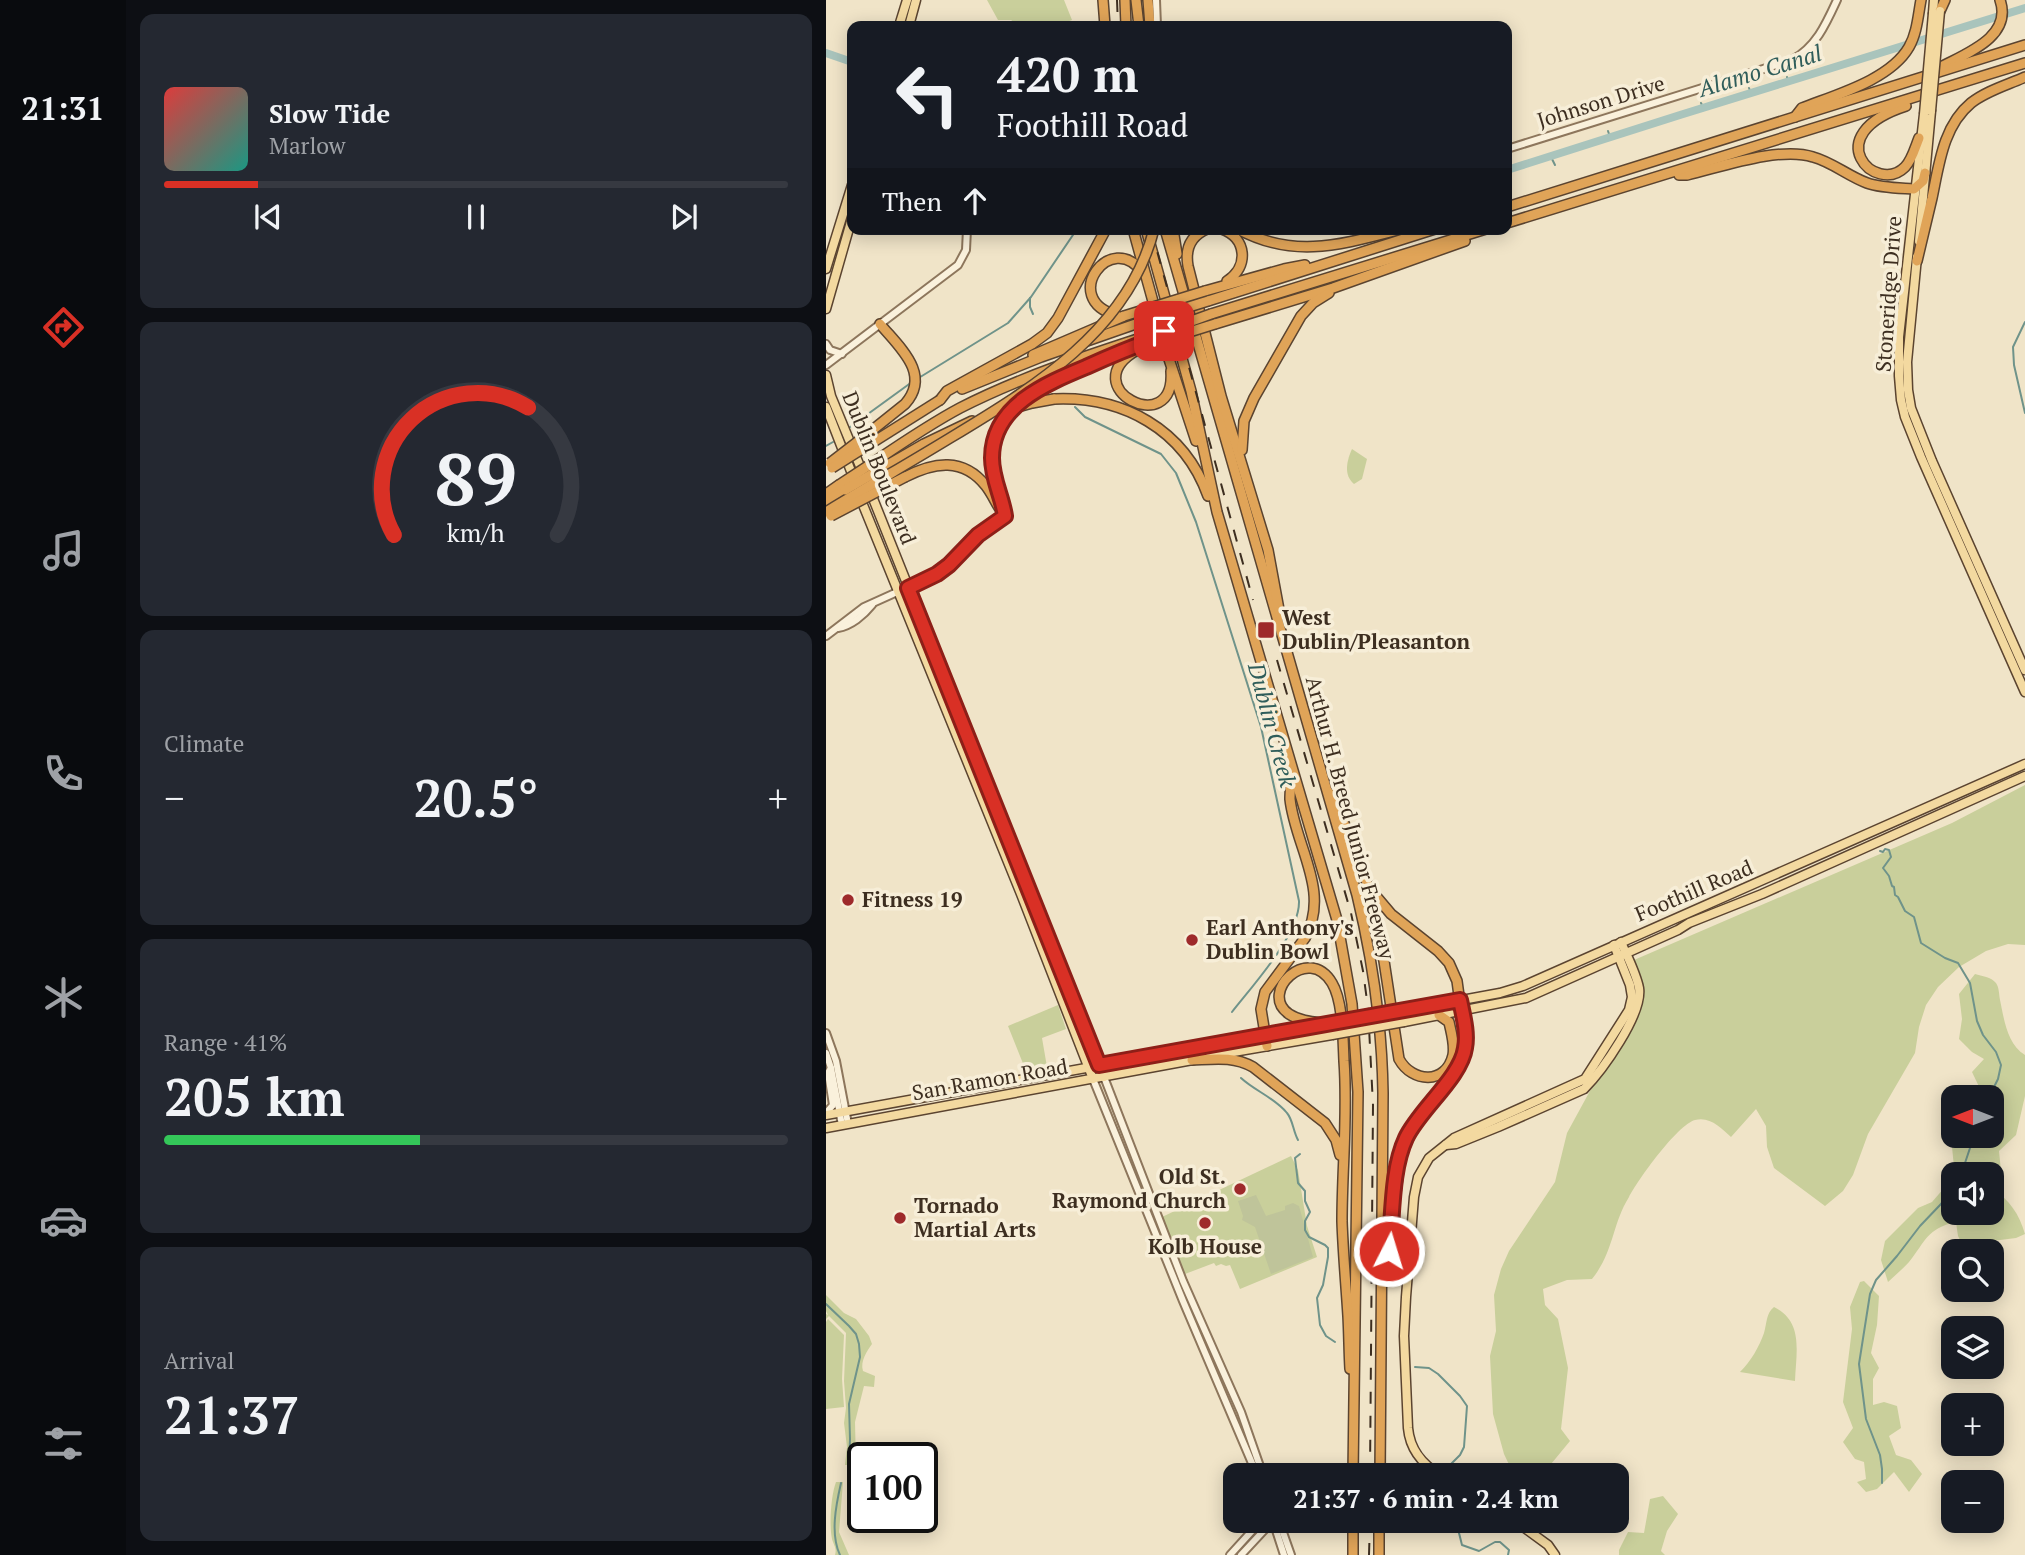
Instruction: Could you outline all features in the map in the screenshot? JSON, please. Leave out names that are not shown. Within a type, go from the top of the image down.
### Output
[{"type":"highway","points":[[1100,21],[1102,0]]},
{"type":"highway","points":[[1102,0],[1106,21]]},
{"type":"highway","points":[[1107,21],[1108,0]]},
{"type":"highway","points":[[1125,0],[1126,21]]},
{"type":"highway","points":[[1136,0],[1138,21]]},
{"type":"highway","points":[[1148,0],[1148,21]]},
{"type":"highway","points":[[1795,117],[1802,108],[1881,74],[1894,65],[1910,46],[1921,0]]},
{"type":"highway","points":[[1937,12],[1943,0]]},
{"type":"highway","points":[[1921,78],[1986,41],[2000,25],[2003,9],[2000,0]]},
{"type":"highway","points":[[1512,205],[2025,45]]},
{"type":"highway","points":[[1512,222],[2025,63]]},
{"type":"highway","points":[[1917,261],[1943,147],[1951,127],[1972,103],[2025,77]]},
{"type":"highway","points":[[1919,138],[1910,160],[1894,174],[1875,172],[1863,163],[1860,156],[1858,142],[1869,124],[1887,113],[1923,100],[1931,92]]},
{"type":"highway","points":[[1667,175],[1687,175],[1792,153],[1814,157],[1868,183],[1914,189],[1923,181],[1925,173]]},
{"type":"highway","points":[[940,400],[947,391],[1032,344],[1046,333],[1058,318],[1104,235]]},
{"type":"highway","points":[[1135,235],[1168,356],[1208,476]]},
{"type":"highway","name":"Arthur H. Breed Junior Freeway","points":[[1148,235],[1191,391],[1217,512],[1322,865],[1348,975],[1356,1035],[1359,1093],[1353,1463]]},
{"type":"highway","points":[[826,512],[1010,402],[1072,353],[1097,331],[1128,291],[1144,260],[1152,235]]},
{"type":"highway","name":"Arthur H. Breed Junior Freeway","points":[[1167,235],[1364,923],[1378,1005],[1383,1093],[1380,1463]]},
{"type":"highway","points":[[1174,235],[1180,280]]},
{"type":"highway","points":[[1197,235],[1187,249],[1188,266],[1210,356],[1268,550],[1284,645]]},
{"type":"highway","points":[[1205,290],[1232,278],[1241,267],[1242,251],[1232,235]]},
{"type":"highway","points":[[1251,235],[1281,245],[1315,248],[1378,235]]},
{"type":"highway","points":[[972,384],[1147,320],[1416,235]]},
{"type":"highway","points":[[1168,356],[1171,383],[1160,401],[1138,405],[1125,397],[1116,383],[1119,366],[1129,354],[1164,331],[1211,314],[1469,235]]},
{"type":"highway","points":[[826,501],[874,461],[933,424],[986,396],[1071,360],[1214,324],[1372,274],[1473,239],[1478,235]]},
{"type":"highway","points":[[1124,316],[1106,312],[1093,299],[1091,281],[1098,268],[1110,260],[1125,259],[1133,262],[1145,276],[1150,289]]},
{"type":"highway","points":[[829,468],[940,400],[1006,366],[1124,316],[1205,290],[1284,269],[1321,265]]},
{"type":"highway","points":[[1244,469],[1241,435],[1246,414],[1301,316],[1320,298],[1372,274]]},
{"type":"highway","points":[[829,468],[910,399],[915,385],[914,369],[880,324]]},
{"type":"highway","points":[[1005,516],[995,481],[992,456],[998,429],[1012,409],[1060,378],[1152,340]]},
{"type":"highway","points":[[826,494],[874,473],[924,444],[979,419],[1054,399],[1078,399],[1102,402],[1125,410],[1151,423],[1175,442],[1200,475],[1211,504],[1217,512]]},
{"type":"highway","points":[[826,518],[927,466],[938,464],[961,468],[981,480],[1005,516]]},
{"type":"highway","points":[[1267,1046],[1261,1009],[1265,992],[1305,938],[1315,911],[1312,879],[1290,799],[1292,768]]},
{"type":"highway","points":[[1326,790],[1335,800],[1369,888],[1384,961],[1399,1059],[1413,1075],[1427,1078],[1439,1074],[1449,1065],[1454,1050],[1448,1022],[1439,1015]]},
{"type":"highway","points":[[1369,888],[1391,914],[1449,963],[1455,975],[1466,1047],[1461,1063],[1412,1127],[1401,1151],[1388,1260],[1382,1285]]},
{"type":"highway","points":[[1330,1024],[1299,1019],[1283,1009],[1280,1001],[1281,986],[1289,974],[1302,968],[1321,971],[1332,981],[1338,999],[1345,1068],[1342,1222],[1349,1363],[1354,1398]]},
{"type":"highway","points":[[1192,1060],[1240,1060],[1317,1116],[1336,1140],[1343,1178]]},
{"type":"highway","points":[[1353,1533],[1353,1555]]},
{"type":"highway","points":[[1379,1533],[1379,1555]]},
{"type":"main road","points":[[901,21],[907,0]]},
{"type":"main road","points":[[910,21],[916,0]]},
{"type":"main road","name":"Stoneridge Drive","points":[[1934,0],[1937,12],[1907,362],[1908,390],[1911,408],[1924,443],[2025,670]]},
{"type":"main road","name":"Stoneridge Drive","points":[[1927,112],[1919,138],[1899,337],[1899,376],[1903,410],[1921,457],[2025,692]]},
{"type":"main road","points":[[826,269],[847,201]]},
{"type":"main road","points":[[826,309],[847,235]]},
{"type":"main road","name":"Dublin Boulevard","points":[[826,374],[843,427],[844,441],[992,810],[1093,1079]]},
{"type":"main road","name":"Dublin Boulevard","points":[[826,407],[833,428],[844,441]]},
{"type":"main road","name":"Dublin Boulevard","points":[[903,590],[984,802],[1001,820],[1104,1077]]},
{"type":"main road","name":"Foothill Road","points":[[1367,1017],[1523,986],[2025,764]]},
{"type":"main road","name":"Foothill Road","points":[[1368,1029],[1531,996],[1689,923],[1762,894],[2025,776]]},
{"type":"main road","points":[[1425,1463],[1413,1448],[1408,1435],[1404,1336],[1415,1186],[1426,1162],[1437,1150],[1498,1127],[1584,1089],[1594,1079],[1631,1023],[1640,996],[1638,984],[1617,943]]},
{"type":"main road","name":"San Ramon Road","points":[[826,1114],[1367,1017]]},
{"type":"main road","name":"San Ramon Road","points":[[826,1128],[1368,1029]]},
{"type":"main road","points":[[1532,1533],[1548,1545],[1555,1555]]},
{"type":"street","points":[[1156,0],[1157,21]]},
{"type":"street","name":"Johnson Drive","points":[[1512,147],[1792,60],[1807,50],[1818,37],[1837,0]]},
{"type":"street","points":[[826,365],[958,265],[966,250],[967,235]]},
{"type":"street","points":[[826,344],[830,350],[842,354]]},
{"type":"street","points":[[826,636],[864,607],[937,574],[978,535],[1005,516]]},
{"type":"street","points":[[826,1033],[836,1061],[845,1124]]},
{"type":"street","points":[[826,1053],[843,1112]]},
{"type":"street","points":[[826,1114],[833,1105],[828,1073],[831,1068]]},
{"type":"street","name":"Dublin Boulevard","points":[[1104,1077],[1191,1300],[1241,1412],[1260,1463]]},
{"type":"street","name":"Dublin Boulevard","points":[[1093,1079],[1252,1463]]},
{"type":"street","name":"Dublin Boulevard","points":[[1177,1287],[1182,1288],[1187,1300],[1191,1300]]},
{"type":"street","points":[[1230,1555],[1250,1533]]},
{"type":"street","points":[[1241,1555],[1262,1533]]},
{"type":"street","points":[[1276,1533],[1284,1555]]},
{"type":"street","points":[[1283,1533],[1291,1555]]},
{"type":"green space","points":[[987,0],[1064,0],[1072,20],[1012,21],[998,20]]},
{"type":"green space","points":[[1352,449],[1367,459],[1362,479],[1354,484],[1347,472]]},
{"type":"green space","points":[[2025,785],[2025,945],[2008,944],[1986,951],[1959,967],[1938,987],[1926,1005],[1915,1053],[1868,1134],[1853,1175],[1843,1191],[1825,1206],[1774,1168],[1767,1147],[1766,1126],[1756,1109],[1731,1137],[1715,1124],[1700,1119],[1687,1124],[1678,1132],[1659,1154],[1623,1207],[1605,1259],[1592,1279],[1567,1280],[1543,1289],[1545,1305],[1558,1319],[1568,1368],[1561,1429],[1570,1441],[1552,1463],[1508,1463],[1493,1414],[1490,1356],[1496,1331],[1494,1295],[1509,1251],[1555,1182],[1567,1133],[1591,1089],[1638,1017],[1642,988],[1634,960],[1952,823]]},
{"type":"green space","points":[[1975,974],[1994,981],[2007,1030],[2014,1044],[2025,1055],[2025,1096],[2016,1135],[2004,1146],[2004,1085],[1978,1085],[1972,1072],[1984,1059],[1959,1039],[1962,1019],[1959,994]]},
{"type":"green space","points":[[1058,1005],[1066,1029],[1042,1038],[1047,1067],[1026,1071],[1008,1026]]},
{"type":"green space","points":[[1952,1148],[2002,1148],[1999,1151],[2000,1162],[1954,1162]]},
{"type":"green space","points":[[1291,1156],[1298,1170],[1307,1226],[1317,1257],[1240,1289],[1230,1265],[1216,1266],[1214,1263],[1185,1274],[1162,1217]]},
{"type":"green space","points":[[1941,1192],[1941,1225],[1946,1225],[1932,1232],[1909,1262],[1888,1282],[1881,1260],[1885,1241],[1918,1208],[1932,1202]]},
{"type":"green space","points":[[1256,1195],[1266,1216],[1285,1210],[1285,1206],[1293,1203],[1299,1206],[1313,1257],[1271,1274],[1255,1227],[1242,1220],[1238,1201]]},
{"type":"green space","points":[[2004,1198],[2020,1220],[2025,1234],[2004,1240],[1960,1239],[1956,1225],[2004,1225]]},
{"type":"green space","points":[[1864,1281],[1879,1296],[1871,1353],[1879,1368],[1873,1379],[1873,1405],[1884,1402],[1897,1406],[1901,1428],[1889,1436],[1896,1455],[1911,1460],[1922,1474],[1909,1492],[1894,1472],[1877,1489],[1866,1492],[1857,1482],[1866,1479],[1864,1462],[1855,1459],[1843,1442],[1853,1428],[1843,1402],[1852,1329],[1850,1307],[1860,1282]]},
{"type":"green space","points":[[826,1295],[844,1313],[856,1319],[872,1344],[864,1356],[862,1367],[863,1371],[875,1376],[874,1387],[864,1386],[855,1422],[855,1442],[847,1442],[847,1447],[844,1423],[846,1333],[829,1316],[826,1319]]},
{"type":"green space","points":[[1774,1307],[1784,1313],[1794,1329],[1797,1349],[1795,1381],[1740,1372],[1757,1349],[1768,1315]]},
{"type":"green space","points":[[828,1319],[844,1335],[844,1407],[826,1409],[826,1322]]},
{"type":"green space","points":[[836,1482],[843,1482],[839,1532],[849,1555],[835,1555],[832,1539],[831,1510]]},
{"type":"green space","points":[[1663,1496],[1678,1514],[1667,1531],[1661,1551],[1665,1555],[1619,1555],[1628,1533],[1644,1533],[1650,1499]]},
{"type":"waterway","name":"Alamo Canal","points":[[1512,168],[2025,8]]},
{"type":"waterway","name":"Alamo Canal","points":[[826,53],[847,60]]},
{"type":"waterway","name":"Alamo Canal","points":[[1787,77],[1788,81]]},
{"type":"waterway","name":"Alamo Canal","points":[[1749,88],[1751,93]]},
{"type":"waterway","name":"Alamo Canal","points":[[1701,103],[1703,107]]},
{"type":"waterway","name":"Alamo Canal","points":[[1608,131],[1610,137]]},
{"type":"waterway","points":[[1551,157],[1555,165]]},
{"type":"waterway","points":[[917,379],[1008,323],[1031,297],[1073,235]]},
{"type":"waterway","name":"Dublin Creek","points":[[1030,298],[1033,314]]},
{"type":"waterway","points":[[2025,322],[2013,347],[2014,365],[2025,413]]},
{"type":"waterway","points":[[850,427],[912,382]]},
{"type":"waterway","name":"Dublin Creek","points":[[1075,407],[1085,417],[1161,454],[1176,473],[1196,522],[1261,727],[1299,901],[1297,914],[1284,944],[1232,1012]]},
{"type":"waterway","points":[[826,446],[833,442]]},
{"type":"waterway","points":[[1880,851],[1889,850],[1891,857],[1883,868],[1905,911],[1914,917],[1921,943],[1958,963],[1970,983],[1977,1021],[2001,1065],[1995,1085]]},
{"type":"waterway","name":"Dublin Creek","points":[[1241,1078],[1287,1113],[1298,1140]]},
{"type":"waterway","points":[[1965,1162],[1970,1148]]},
{"type":"waterway","name":"Dublin Creek","points":[[1300,1154],[1295,1158],[1298,1183],[1305,1191],[1305,1201],[1310,1212],[1305,1221],[1305,1230],[1309,1237],[1328,1248],[1323,1285],[1317,1298],[1320,1325],[1326,1336],[1335,1342]]},
{"type":"waterway","points":[[1882,1483],[1880,1455],[1866,1419],[1859,1364],[1870,1294],[1876,1280],[1941,1204]]},
{"type":"waterway","points":[[826,1304],[856,1334],[859,1344],[860,1357],[849,1404],[850,1442]]},
{"type":"waterway","name":"Dublin Creek","points":[[1415,1367],[1429,1368],[1438,1374],[1467,1406],[1464,1447],[1452,1463]]},
{"type":"waterway","points":[[840,1555],[835,1529],[841,1483]]},
{"type":"waterway","name":"Dublin Creek","points":[[1459,1533],[1462,1545],[1479,1551],[1500,1542],[1509,1550],[1508,1555]]},
{"type":"railway","points":[[1117,0],[1118,21]]},
{"type":"railway","points":[[1153,235],[1253,600]]},
{"type":"railway","points":[[1277,660],[1351,913],[1368,1008],[1373,1105],[1370,1463]]},
{"type":"railway","points":[[1369,1555],[1370,1533]]},
{"type":"place","name":"West Dublin/Pleasanton","points":[[1266,630]]},
{"type":"place","name":"Fitness 19","points":[[848,900]]},
{"type":"place","name":"Earl Anthony's Dublin Bowl","points":[[1192,940]]},
{"type":"place","name":"Old St. Raymond Church","points":[[1240,1189]]},
{"type":"place","name":"Tornado Martial Arts","points":[[900,1218]]},
{"type":"place","name":"Kolb House","points":[[1205,1223]]},
{"type":"route","points":[[1164,331],[1152,340],[1045,385],[1012,409],[998,429],[992,456],[992,468],[1005,516],[978,535],[937,574],[908,588],[1099,1065],[1460,1000],[1466,1047],[1461,1063],[1405,1139],[1398,1161],[1389,1251]]}]
